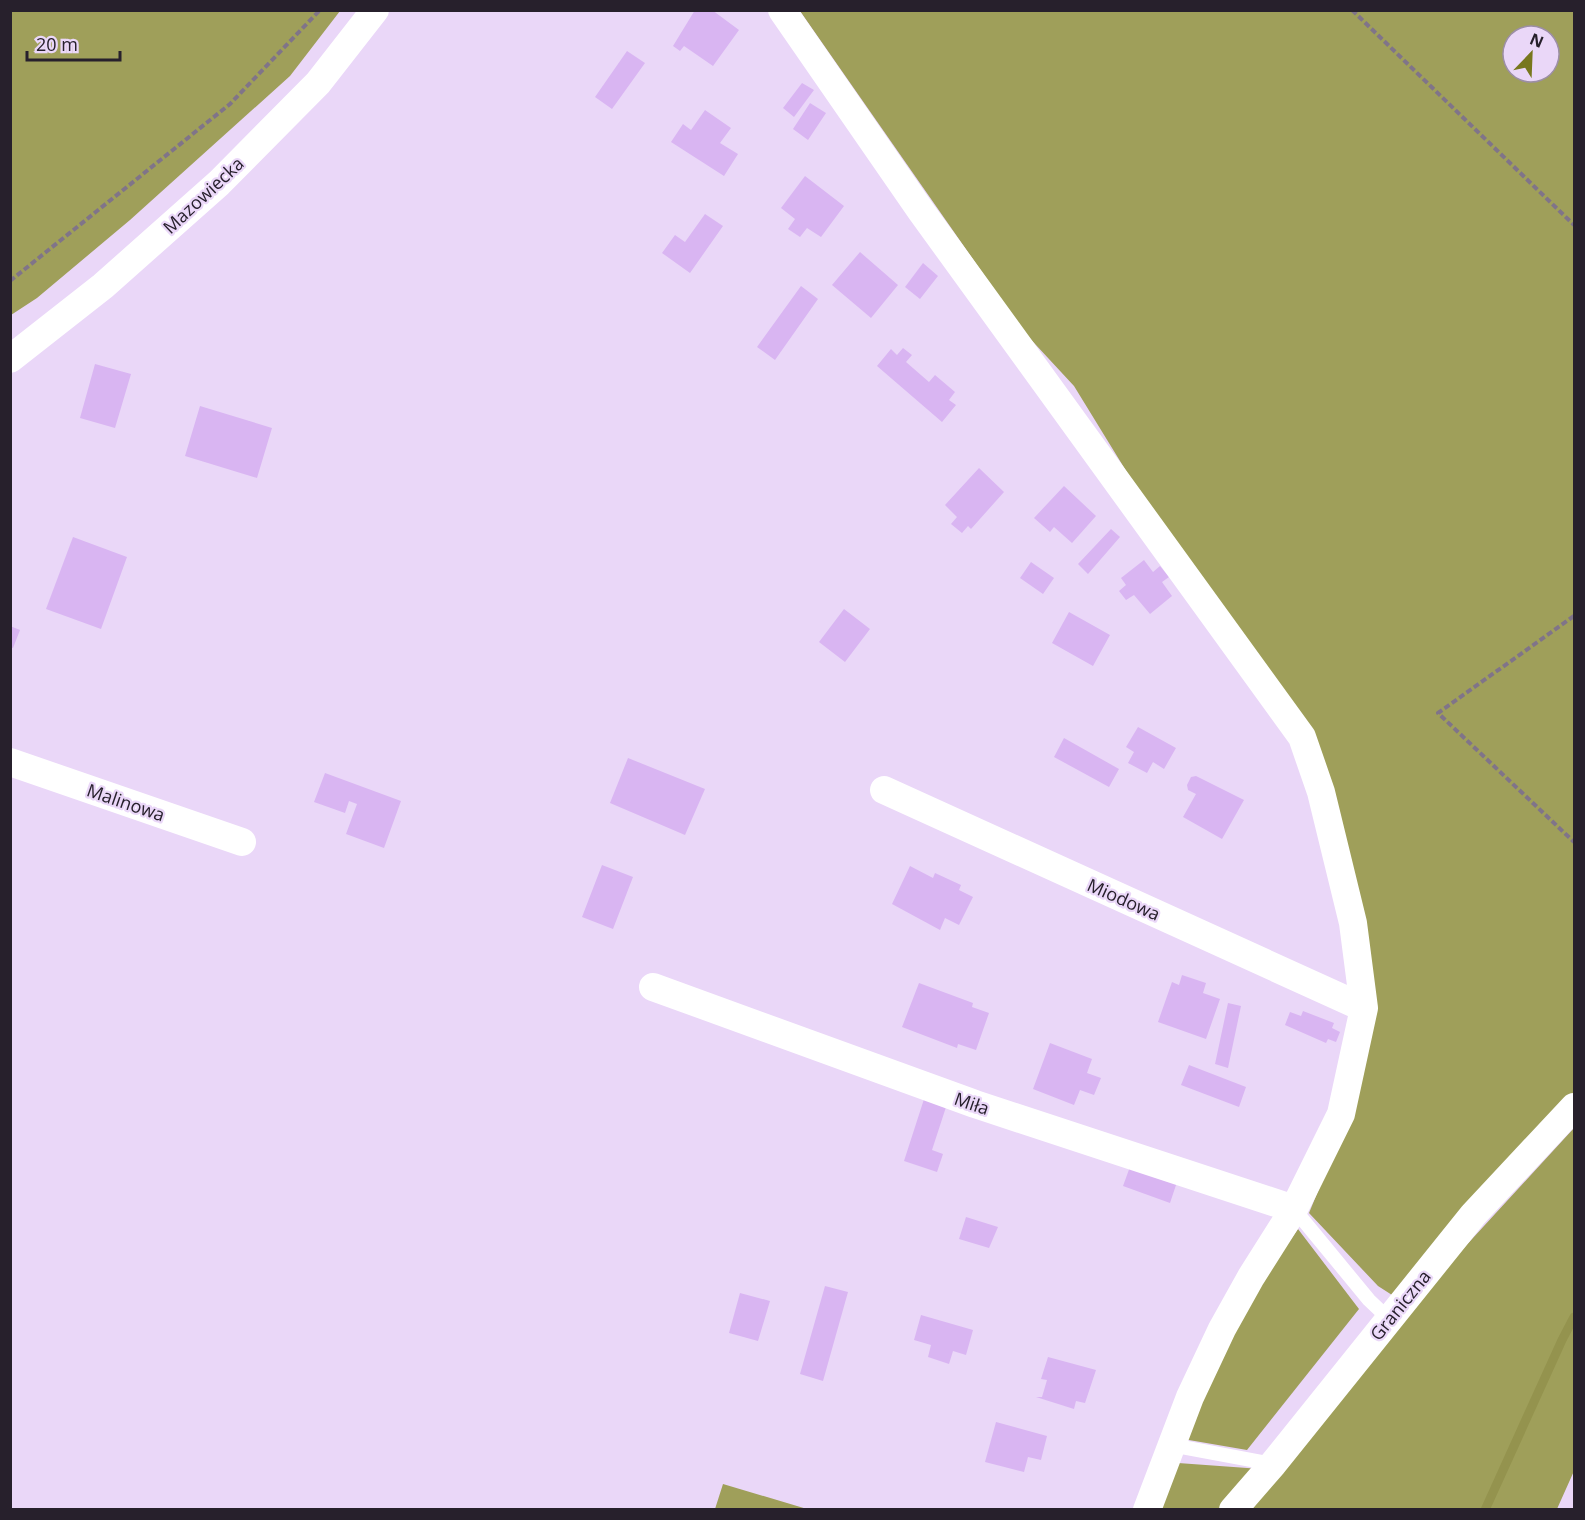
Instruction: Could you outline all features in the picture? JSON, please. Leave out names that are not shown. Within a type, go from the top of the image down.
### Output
[{"type":"street","name":"Mazowiecka","points":[[10,359],[103,286],[219,183],[318,83],[375,10]]},
{"type":"street","points":[[782,10],[921,211],[1302,737],[1321,792],[1353,923],[1364,1008],[1341,1114],[1294,1209],[1251,1276],[1222,1329],[1190,1397],[1147,1509]]},
{"type":"street","name":"Malinowa","points":[[10,762],[242,842]]},
{"type":"street","name":"Miodowa","points":[[884,790],[1364,1008]]},
{"type":"street","name":"Miła","points":[[653,987],[975,1104],[1294,1209]]},
{"type":"street","name":"Graniczna","points":[[1233,1509],[1273,1464],[1473,1215],[1575,1107]]},
{"type":"lane","points":[[1294,1209],[1369,1300],[1389,1318]]},
{"type":"lane","points":[[1171,1445],[1273,1464]]},
{"type":"path","points":[[10,281],[230,104],[320,10]]},
{"type":"path","points":[[1352,10],[1575,225]]},
{"type":"path","points":[[1575,616],[1438,713],[1575,843]]},
{"type":"shaded area","points":[[11,10],[340,11],[290,76],[130,220],[37,298],[11,315]]},
{"type":"shaded area","points":[[800,11],[1574,11],[1574,1097],[1392,1295],[1378,1286],[1309,1213],[1347,1121],[1368,1051],[1341,821],[1074,386],[1023,331]]},
{"type":"shaded area","points":[[1574,1128],[1574,1471],[1557,1509],[1245,1510],[1393,1325]]},
{"type":"shaded area","points":[[1298,1229],[1359,1309],[1247,1450],[1183,1439],[1236,1317]]},
{"type":"shaded area","points":[[1178,1463],[1261,1469],[1223,1509],[1161,1510]]},
{"type":"shaded area","points":[[723,1484],[807,1509],[715,1509]]},
{"type":"building","points":[[695,10],[712,10],[739,30],[713,66],[684,46],[680,51],[673,46]]},
{"type":"building","points":[[627,51],[645,63],[612,109],[595,97]]},
{"type":"building","points":[[802,83],[814,90],[794,117],[783,108]]},
{"type":"building","points":[[810,103],[826,113],[808,140],[793,129]]},
{"type":"building","points":[[705,110],[731,128],[720,143],[738,154],[724,176],[671,142],[683,124],[691,130]]},
{"type":"building","points":[[805,176],[844,206],[821,237],[807,228],[800,237],[788,229],[795,219],[781,208]]},
{"type":"building","points":[[705,214],[723,226],[690,273],[662,253],[675,235],[685,242]]},
{"type":"building","points":[[860,252],[898,285],[871,318],[832,285]]},
{"type":"building","points":[[923,263],[938,276],[920,299],[905,287]]},
{"type":"building","points":[[801,286],[818,299],[775,360],[757,347]]},
{"type":"building","points":[[903,348],[912,355],[906,362],[929,382],[935,375],[955,392],[949,400],[956,405],[942,422],[877,366],[891,349],[897,355]]},
{"type":"building","points":[[95,364],[131,374],[115,428],[80,418]]},
{"type":"building","points":[[200,406],[272,428],[257,478],[185,456]]},
{"type":"building","points":[[979,468],[1004,492],[971,529],[968,526],[962,533],[951,524],[957,517],[945,505]]},
{"type":"building","points":[[1064,486],[1096,516],[1072,543],[1054,527],[1050,532],[1034,518]]},
{"type":"building","points":[[1111,529],[1120,537],[1088,574],[1078,564]]},
{"type":"building","points":[[73,537],[127,557],[101,629],[46,609]]},
{"type":"building","points":[[1144,560],[1153,572],[1160,566],[1169,577],[1162,582],[1172,596],[1150,614],[1134,595],[1126,600],[1119,591],[1126,585],[1121,578]]},
{"type":"building","points":[[1031,562],[1054,578],[1043,594],[1020,578]]},
{"type":"building","points":[[844,609],[870,629],[845,662],[819,642]]},
{"type":"building","points":[[1069,612],[1110,635],[1093,666],[1052,643]]},
{"type":"building","points":[[10,626],[20,630],[13,648],[10,647]]},
{"type":"building","points":[[1138,727],[1176,748],[1164,769],[1153,762],[1147,773],[1128,763],[1134,752],[1126,747]]},
{"type":"building","points":[[1064,738],[1119,769],[1109,787],[1054,757]]},
{"type":"building","points":[[628,758],[705,789],[685,835],[610,803]]},
{"type":"building","points":[[325,773],[401,801],[384,848],[346,834],[357,804],[349,801],[345,813],[314,802]]},
{"type":"building","points":[[1196,776],[1244,800],[1222,839],[1183,817],[1196,794],[1188,790],[1187,785],[1191,777]]},
{"type":"building","points":[[602,865],[633,877],[613,929],[582,917]]},
{"type":"building","points":[[910,866],[933,878],[935,873],[961,885],[959,890],[973,897],[959,925],[945,918],[940,930],[892,904]]},
{"type":"building","points":[[1182,975],[1206,983],[1203,993],[1220,999],[1206,1039],[1158,1022],[1172,982],[1179,985]]},
{"type":"building","points":[[919,983],[973,1003],[972,1007],[989,1013],[976,1050],[958,1044],[957,1048],[902,1027]]},
{"type":"building","points":[[1228,1003],[1241,1006],[1228,1068],[1215,1064]]},
{"type":"building","points":[[1303,1011],[1334,1023],[1332,1028],[1340,1032],[1336,1042],[1328,1039],[1326,1043],[1285,1025],[1290,1012],[1301,1016]]},
{"type":"building","points":[[1050,1043],[1092,1059],[1087,1073],[1101,1078],[1094,1095],[1080,1090],[1074,1105],[1033,1089]]},
{"type":"building","points":[[1189,1065],[1246,1087],[1239,1107],[1181,1085]]},
{"type":"building","points":[[925,1096],[947,1104],[932,1150],[943,1154],[937,1172],[904,1161]]},
{"type":"building","points":[[1131,1164],[1178,1179],[1170,1203],[1123,1186]]},
{"type":"building","points":[[966,1217],[998,1227],[989,1248],[959,1239]]},
{"type":"building","points":[[825,1286],[848,1292],[823,1381],[800,1374]]},
{"type":"building","points":[[740,1293],[770,1301],[758,1341],[729,1333]]},
{"type":"building","points":[[921,1315],[973,1330],[966,1355],[953,1351],[949,1364],[928,1357],[931,1345],[914,1340]]},
{"type":"building","points":[[1048,1357],[1096,1370],[1085,1403],[1076,1401],[1074,1409],[1036,1397],[1042,1397],[1047,1380],[1041,1379]]},
{"type":"building","points":[[996,1422],[1047,1436],[1041,1460],[1028,1457],[1024,1472],[985,1462]]},
{"type":"waterway","points":[[1485,1510],[1574,1317]]}]
